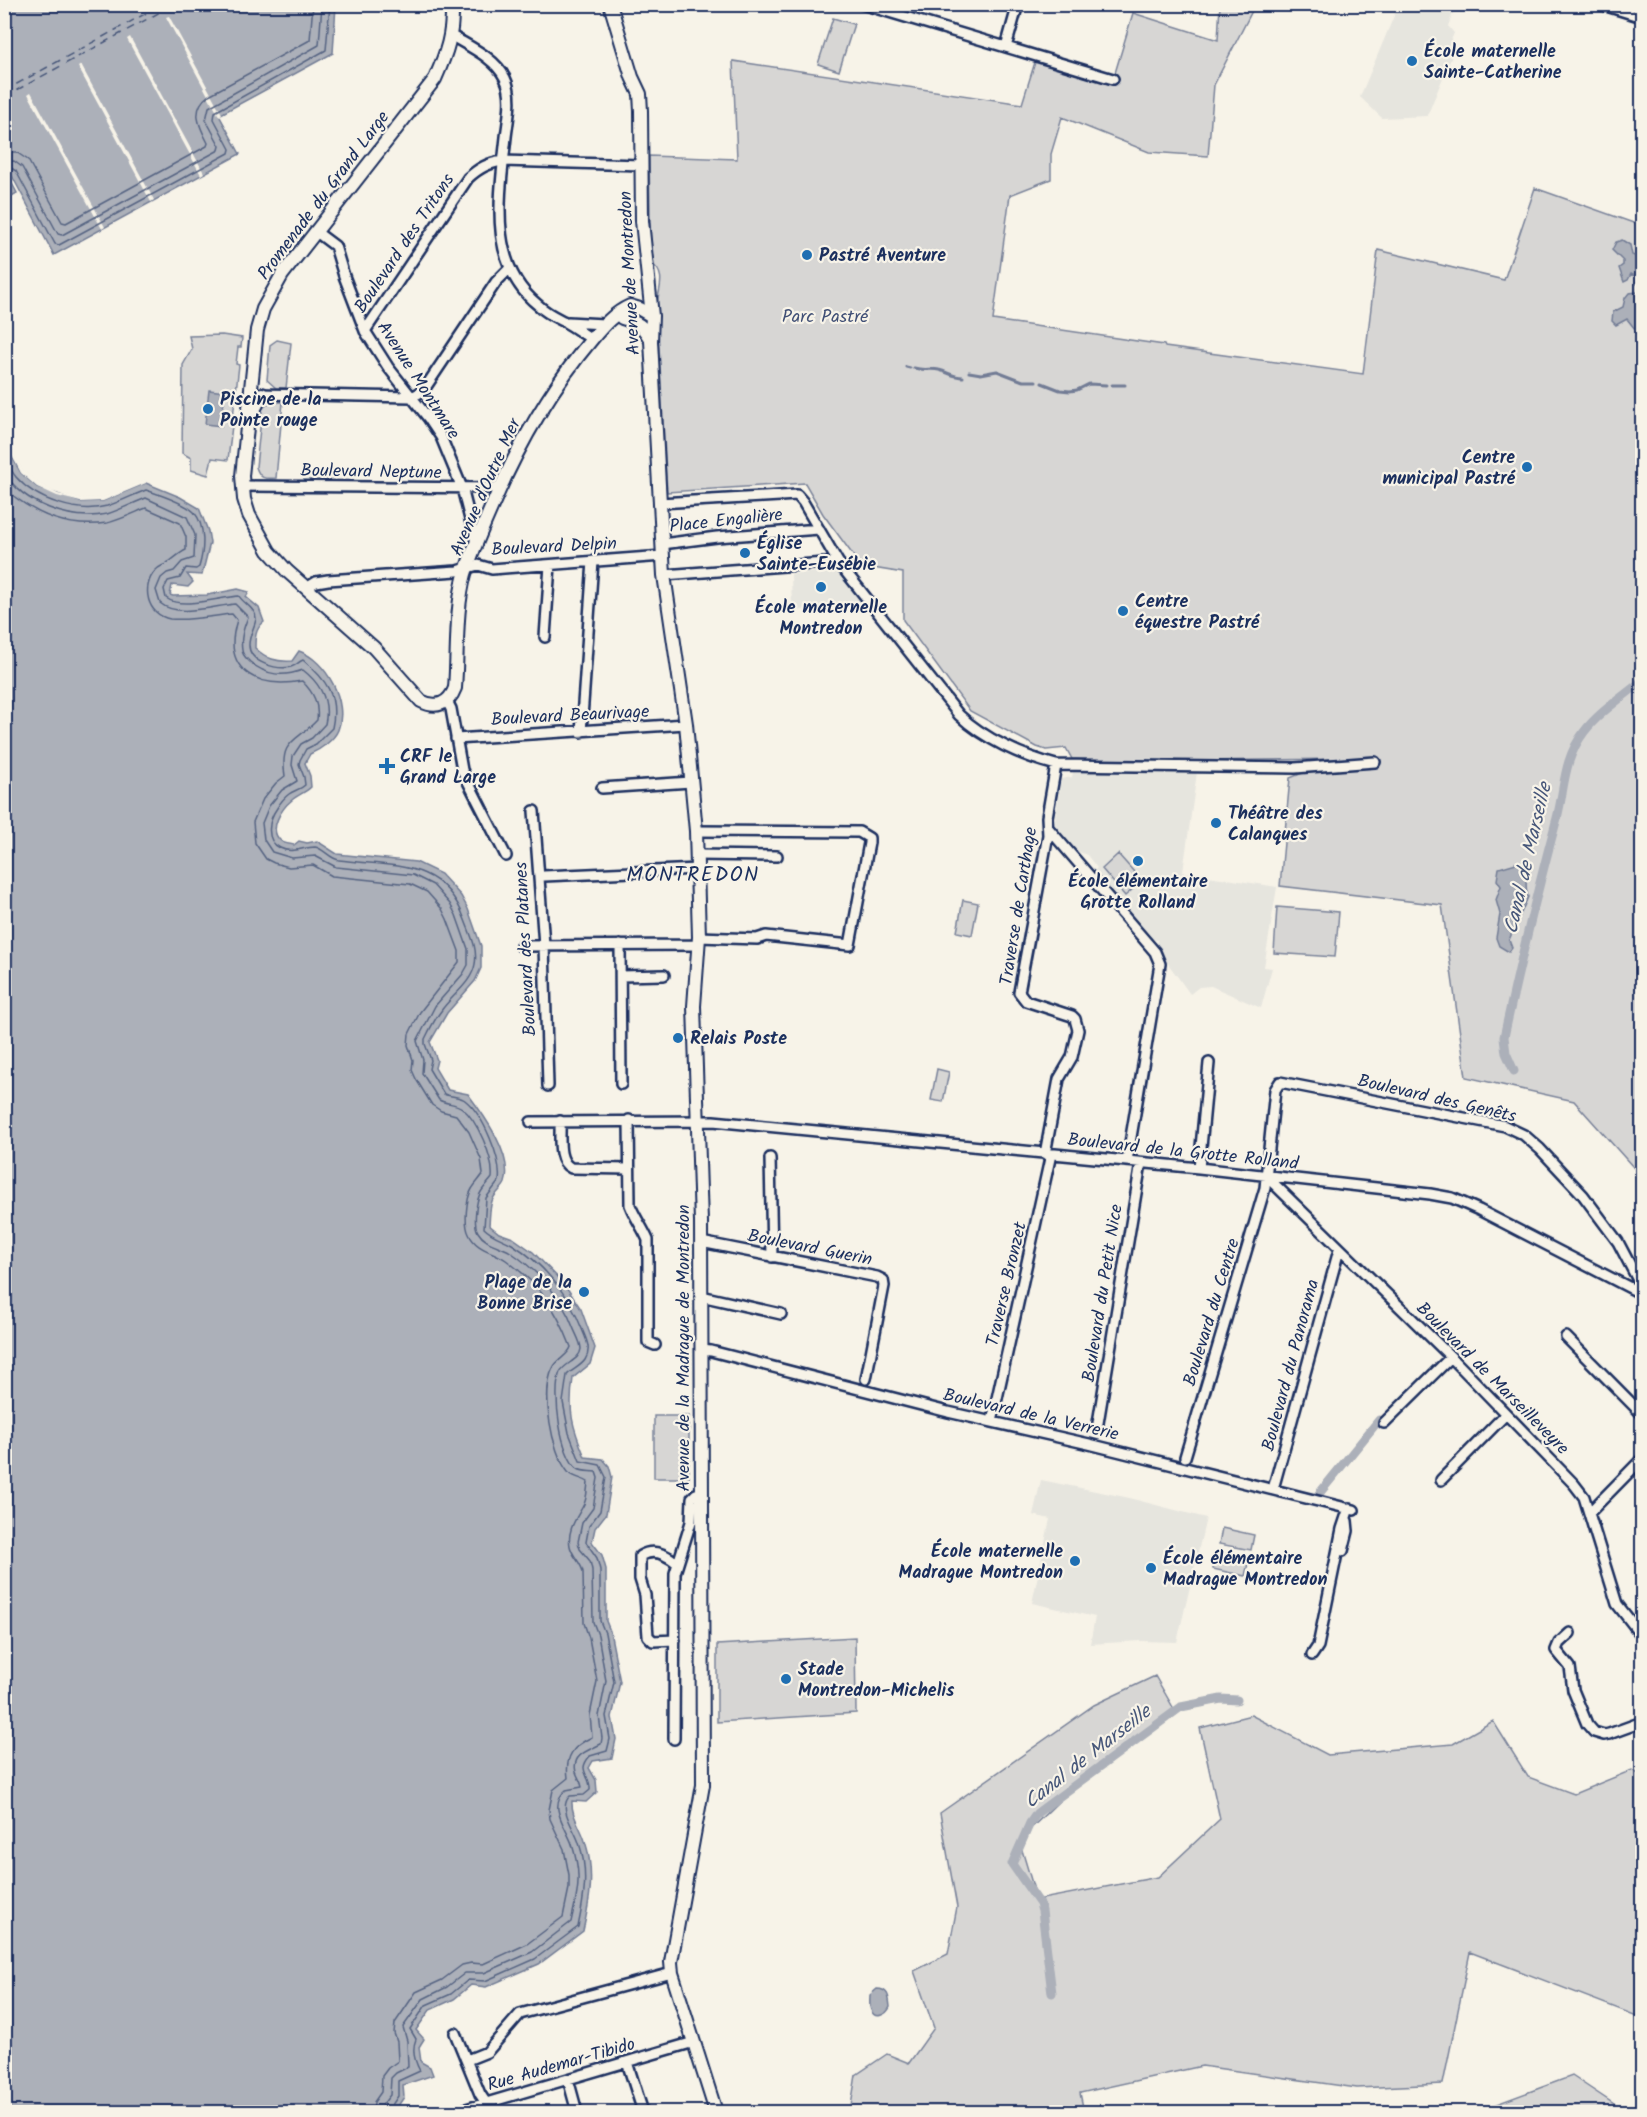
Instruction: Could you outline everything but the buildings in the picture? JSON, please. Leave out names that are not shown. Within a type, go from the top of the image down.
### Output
[{"type":"street","name":"Promenade du Grand Large","points":[[447,701],[435,706],[421,701],[374,648],[287,571],[269,551],[249,514],[242,486],[248,422],[256,394],[257,330],[262,309],[282,274],[435,80],[452,36],[452,4]]},
{"type":"street","name":"Avenue de Montredon","points":[[610,4],[632,77],[640,94],[642,221],[652,316],[651,340],[662,550]]},
{"type":"street","points":[[862,4],[1113,79]]},
{"type":"street","points":[[1006,46],[1018,4]]},
{"type":"street","points":[[1600,4],[1642,17]]},
{"type":"street","points":[[452,36],[491,61],[506,80],[510,99],[499,211],[504,251],[510,268],[531,300],[554,317],[592,339]]},
{"type":"street","points":[[503,161],[641,165]]},
{"type":"street","name":"Boulevard des Tritons","points":[[365,331],[468,178],[480,167],[503,161]]},
{"type":"street","name":"Avenue Montmare","points":[[315,231],[335,246],[365,331],[388,367],[441,437],[462,488],[476,543]]},
{"type":"street","points":[[256,394],[412,397],[423,390],[496,282],[510,268]]},
{"type":"street","name":"Avenue d'Outre Mer","points":[[592,339],[606,332],[635,307],[645,295],[647,282]]},
{"type":"street","name":"Avenue d'Outre Mer","points":[[447,701],[454,688],[460,602],[467,568],[500,488],[538,415],[567,370],[604,324],[624,309],[630,306],[635,307]]},
{"type":"street","points":[[635,307],[652,316]]},
{"type":"street","points":[[622,318],[640,324],[651,340]]},
{"type":"street","points":[[565,322],[604,324]]},
{"type":"street","name":"Boulevard Neptune","points":[[242,486],[500,488]]},
{"type":"street","points":[[659,503],[796,495],[803,502],[838,562],[958,715],[980,731],[1022,754],[1056,765],[1295,768],[1375,762]]},
{"type":"street","name":"Place Engalière","points":[[664,575],[662,550],[717,537],[819,529]]},
{"type":"street","name":"Boulevard Delpin","points":[[306,588],[316,582],[328,580],[458,571],[478,565],[492,569],[550,565],[662,550]]},
{"type":"street","points":[[581,732],[593,561]]},
{"type":"street","points":[[664,575],[838,562]]},
{"type":"street","points":[[545,637],[550,565]]},
{"type":"street","name":"Avenue de la Madrague de Montredon","points":[[664,575],[686,724],[696,831],[698,941],[694,1006],[701,1242],[702,1785],[671,1958],[672,1973],[716,2112]]},
{"type":"street","points":[[447,701],[452,709],[462,770],[506,856]]},
{"type":"street","name":"Boulevard Beaurivage","points":[[456,739],[686,724]]},
{"type":"street","name":"Traverse de Carthage","points":[[1048,1154],[1059,1079],[1072,1057],[1078,1030],[1072,1016],[1026,1001],[1019,992],[1049,829],[1047,817],[1056,765]]},
{"type":"street","points":[[602,788],[691,782]]},
{"type":"street","name":"Boulevard des Platanes","points":[[534,811],[544,945],[548,1086]]},
{"type":"street","points":[[1049,829],[1155,952],[1160,964],[1127,1161]]},
{"type":"street","points":[[521,946],[620,945],[756,939],[765,936],[850,945],[869,843],[869,838],[864,834],[859,832],[696,831]]},
{"type":"street","points":[[697,855],[777,856]]},
{"type":"street","points":[[544,876],[698,869]]},
{"type":"street","points":[[620,945],[621,1084]]},
{"type":"street","points":[[621,976],[664,975]]},
{"type":"street","points":[[1199,1168],[1209,1063]]},
{"type":"street","name":"Boulevard des Genêts","points":[[1267,1177],[1275,1090],[1280,1082],[1504,1126],[1524,1135],[1540,1149],[1583,1196],[1618,1242],[1639,1282],[1639,1292]]},
{"type":"street","points":[[629,1120],[630,1205],[634,1218],[645,1231],[648,1240],[648,1342],[656,1345]]},
{"type":"street","name":"Boulevard de la Grotte Rolland","points":[[531,1122],[698,1120],[1199,1168],[1452,1198],[1639,1292]]},
{"type":"street","points":[[560,1121],[561,1159],[566,1166],[571,1168],[629,1168]]},
{"type":"street","name":"Traverse Bronzet","points":[[992,1421],[1048,1154]]},
{"type":"street","points":[[770,1158],[772,1257]]},
{"type":"street","name":"Boulevard du Petit Nice","points":[[1097,1429],[1141,1163]]},
{"type":"street","name":"Boulevard de Marseilleveyre","points":[[1267,1177],[1339,1250],[1451,1357],[1574,1484],[1584,1497],[1617,1604],[1642,1636]]},
{"type":"street","name":"Boulevard du Centre","points":[[1185,1456],[1267,1177]]},
{"type":"street","name":"Boulevard Guerin","points":[[701,1242],[883,1280],[884,1286],[866,1379]]},
{"type":"street","name":"Boulevard du Panorama","points":[[1274,1489],[1339,1250]]},
{"type":"street","points":[[700,1296],[781,1314]]},
{"type":"street","points":[[1566,1337],[1642,1414]]},
{"type":"street","name":"Boulevard de la Verrerie","points":[[701,1350],[1352,1509],[1342,1529],[1327,1594],[1329,1602],[1318,1646],[1312,1655]]},
{"type":"street","points":[[1384,1423],[1451,1357]]},
{"type":"street","points":[[1441,1480],[1506,1414]]},
{"type":"street","points":[[1589,1513],[1642,1459]]},
{"type":"street","points":[[674,1739],[677,1563],[691,1522],[693,1498],[696,1494],[702,1493]]},
{"type":"street","points":[[675,1640],[653,1641],[648,1636],[645,1595],[640,1579],[640,1556],[643,1553],[659,1552],[666,1554],[677,1563]]},
{"type":"street","points":[[1569,1633],[1559,1643],[1556,1650],[1570,1667],[1573,1690],[1587,1725],[1594,1732],[1604,1735],[1642,1722]]},
{"type":"street","points":[[468,2060],[487,2052],[520,2014],[672,1973]]},
{"type":"street","points":[[455,2033],[492,2112]]},
{"type":"street","name":"Rue Audemar-Tibido","points":[[456,2112],[694,2042]]},
{"type":"street","points":[[627,2062],[644,2112]]},
{"type":"street","points":[[568,2079],[577,2112]]},
{"type":"shaded area","name":"École maternelle Sainte-Catherine","points":[[1399,4],[1456,5],[1448,26],[1454,33],[1447,50],[1452,56],[1427,116],[1382,118],[1360,97]]},
{"type":"shaded area","name":"École maternelle Montredon","points":[[837,570],[864,605],[792,611],[791,574]]},
{"type":"shaded area","points":[[1078,769],[1197,772],[1183,872],[1277,887],[1264,967],[1272,968],[1261,1008],[1211,986],[1199,987],[1190,994],[1156,947],[1157,940],[1150,939],[1105,885],[1095,870],[1097,868],[1087,855],[1077,851],[1056,826],[1061,779],[1072,777],[1073,772],[1077,772]]},
{"type":"shaded area","points":[[1041,1480],[1125,1497],[1206,1518],[1177,1642],[1140,1641],[1090,1644],[1095,1617],[1032,1603],[1050,1519],[1033,1515]]},
{"type":"green space","name":"Parc Pastré","points":[[1220,5],[1255,5],[1214,85],[1208,156],[1149,152],[1062,117],[1051,154],[1051,179],[1010,195],[993,320],[1164,345],[1165,347],[1363,374],[1378,250],[1504,280],[1535,188],[1642,226],[1642,1177],[1574,1101],[1466,1077],[1442,905],[1280,886],[1290,778],[1337,759],[1136,762],[1072,759],[1066,748],[1046,750],[1037,747],[970,711],[903,620],[903,573],[861,566],[823,514],[805,483],[667,492],[657,307],[661,282],[659,272],[651,263],[649,156],[737,159],[733,61],[1022,104],[1036,59],[1112,83],[1133,13],[1218,40]]},
{"type":"green space","points":[[833,18],[854,24],[839,71],[818,64]]},
{"type":"green space","name":"Piscine de la Pointe rouge","points":[[222,335],[242,338],[241,347],[238,347],[236,364],[239,365],[228,460],[212,458],[208,475],[191,470],[191,458],[182,453],[183,365],[192,349],[189,336]]},
{"type":"green space","points":[[277,340],[291,343],[286,388],[276,388],[267,380],[270,345]]},
{"type":"green space","points":[[274,402],[283,402],[276,478],[265,478],[259,474],[256,467],[262,409]]},
{"type":"green space","points":[[1118,854],[1142,881],[1125,896],[1102,869]]},
{"type":"green space","points":[[963,900],[978,903],[972,935],[957,932]]},
{"type":"green space","points":[[1277,907],[1339,912],[1335,957],[1274,953]]},
{"type":"green space","points":[[937,1069],[949,1072],[943,1102],[931,1100]]},
{"type":"green space","points":[[654,1416],[689,1416],[689,1478],[654,1478]]},
{"type":"green space","points":[[1222,1528],[1254,1535],[1251,1550],[1219,1544]]},
{"type":"green space","points":[[1217,1552],[1249,1559],[1245,1576],[1213,1569]]},
{"type":"green space","name":"Stade Montredon-Michelis","points":[[855,1637],[856,1713],[717,1722],[717,1645]]},
{"type":"green space","points":[[1155,1676],[1174,1709],[1093,1768],[1019,1840],[1037,1900],[1158,1877],[1220,1819],[1200,1728],[1251,1715],[1328,1755],[1453,1744],[1493,1721],[1528,1777],[1574,1794],[1632,1770],[1642,1776],[1642,2018],[1470,1952],[1443,2084],[1357,2088],[1202,2066],[1080,2093],[1084,2112],[850,2112],[856,2075],[887,2054],[909,2063],[934,2028],[914,1971],[948,1954],[957,1907],[940,1813],[1094,1705]]},
{"type":"green space","points":[[1572,2076],[1626,2112],[1475,2112]]},
{"type":"water","points":[[4,5],[336,5],[333,53],[219,115],[240,154],[54,255],[11,174],[8,176],[17,193],[10,197],[5,188]]},
{"type":"water","points":[[1622,240],[1630,245],[1632,255],[1642,259],[1642,302],[1638,310],[1642,315],[1642,329],[1635,329],[1627,319],[1616,325],[1612,321],[1613,312],[1623,307],[1629,293],[1638,292],[1639,286],[1636,283],[1637,277],[1631,274],[1624,282],[1619,268],[1623,265],[1623,261],[1612,250],[1616,242]]},
{"type":"water","points":[[209,390],[225,392],[221,426],[205,424]]},
{"type":"water","points":[[4,443],[21,473],[37,487],[80,502],[103,501],[146,483],[180,497],[199,508],[210,543],[202,575],[187,574],[193,582],[188,587],[172,585],[170,595],[207,595],[238,589],[249,592],[246,597],[259,608],[264,622],[257,631],[255,648],[272,659],[281,661],[292,661],[299,651],[318,663],[333,683],[340,707],[341,719],[338,730],[326,744],[310,754],[305,763],[311,787],[284,808],[277,819],[275,831],[284,843],[294,845],[299,841],[307,843],[317,841],[337,854],[416,862],[441,874],[461,896],[481,946],[481,968],[475,981],[447,1013],[430,1042],[437,1060],[435,1068],[448,1090],[468,1094],[489,1124],[501,1148],[507,1172],[503,1187],[492,1200],[489,1225],[533,1252],[565,1285],[581,1309],[595,1348],[590,1364],[573,1378],[571,1410],[574,1427],[585,1457],[603,1459],[609,1466],[612,1477],[606,1514],[595,1528],[592,1542],[602,1555],[606,1569],[606,1621],[620,1682],[612,1717],[616,1739],[612,1758],[593,1761],[589,1768],[596,1780],[597,1792],[586,1802],[572,1801],[573,1812],[588,1852],[591,1875],[583,1931],[539,1964],[486,1987],[471,1985],[454,1999],[430,2010],[416,2030],[424,2039],[419,2047],[421,2062],[430,2067],[433,2075],[403,2085],[404,2097],[394,2112],[5,2112]]},
{"type":"water","points":[[1516,863],[1525,864],[1528,897],[1509,940],[1512,948],[1509,952],[1499,946],[1496,938],[1500,914],[1496,900],[1501,886],[1497,880],[1499,868]]},
{"type":"water","points":[[877,1989],[886,1992],[890,2007],[884,2014],[878,2016],[870,2008],[870,1995]]},
{"type":"pier","points":[[169,16],[222,114],[219,116],[166,17]]},
{"type":"pier","points":[[130,37],[204,173],[201,175],[127,39]]},
{"type":"pier","points":[[81,65],[154,200],[151,202],[78,67]]},
{"type":"pier","points":[[31,92],[105,227],[102,229],[28,94]]},
{"type":"pier","points":[[4,440],[23,471],[39,484],[58,494],[80,499],[103,498],[146,480],[146,483],[103,501],[80,502],[57,496],[37,487],[21,473]]},
{"type":"waterway","points":[[906,367],[910,368]]},
{"type":"waterway","points":[[914,368],[939,370],[963,377]]},
{"type":"waterway","points":[[969,372],[981,374],[997,371],[1023,381],[1036,381]]},
{"type":"waterway","points":[[1042,383],[1070,391],[1089,384],[1106,385]]},
{"type":"waterway","points":[[1112,385],[1125,385]]},
{"type":"waterway","name":"Canal de Marseille","points":[[1514,1071],[1506,1053],[1504,1037],[1568,763],[1577,742],[1590,725],[1642,681]]},
{"type":"waterway","name":"Canal de Marseille","points":[[1318,1495],[1379,1420]]},
{"type":"waterway","name":"Canal de Marseille","points":[[1052,1993],[1040,1904],[1012,1864],[1030,1823],[1037,1813],[1181,1707],[1221,1699],[1237,1700]]},
{"type":"ferry route","points":[[4,91],[163,4]]},
{"type":"ferry route","points":[[4,97],[175,4]]},
{"type":"place","name":"École maternelle Sainte-Catherine","points":[[1412,61]]},
{"type":"place","name":"Pastré Aventure","points":[[807,255]]},
{"type":"place","name":"Piscine de la Pointe rouge","points":[[208,409]]},
{"type":"place","name":"Centre municipal Pastré","points":[[1527,467]]},
{"type":"place","name":"Église Sainte-Eusébie","points":[[745,553]]},
{"type":"place","name":"École maternelle Montredon","points":[[821,587]]},
{"type":"place","name":"Centre équestre Pastré","points":[[1123,611]]},
{"type":"place","name":"CRF le Grand Large","points":[[387,766]]},
{"type":"place","name":"Théâtre des Calanques","points":[[1216,823]]},
{"type":"place","name":"École élémentaire Grotte Rolland","points":[[1138,861]]},
{"type":"place","name":"Relais Poste","points":[[678,1038]]},
{"type":"place","name":"Plage de la Bonne Brise","points":[[584,1292]]},
{"type":"place","name":"École maternelle Madrague Montredon","points":[[1075,1561]]},
{"type":"place","name":"École élémentaire Madrague Montredon","points":[[1151,1568]]},
{"type":"place","name":"Stade Montredon-Michelis","points":[[786,1679]]},
{"type":"district","name":"MONTREDON","points":[[693,874]]}]
